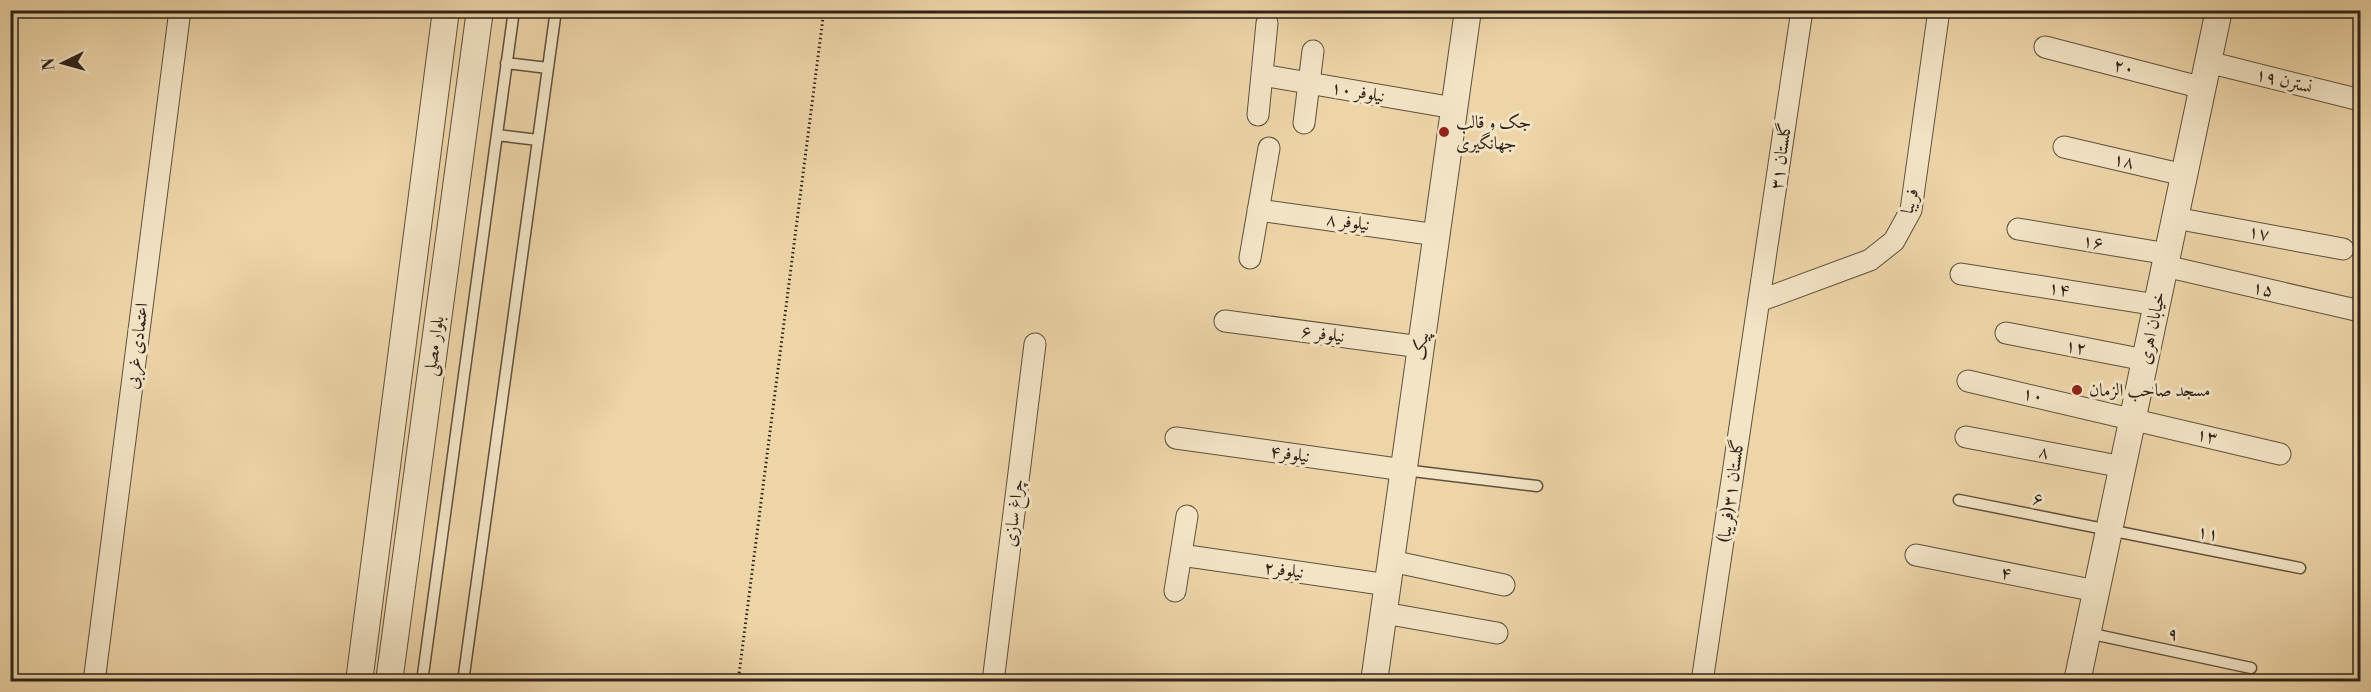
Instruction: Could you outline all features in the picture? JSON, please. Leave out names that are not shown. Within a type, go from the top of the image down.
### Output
[{"type":"street","name":"اعتمادی غربی","points":[[94,681],[180,10]]},
{"type":"street","name":"بلوار مصلی","points":[[359,681],[446,10]]},
{"type":"street","name":"بلوار مصلی","points":[[389,681],[480,10]]},
{"type":"street","name":"پیک","points":[[1374,681],[1468,10]]},
{"type":"street","name":"گلستان ۳۱","points":[[1759,301],[1802,10]]},
{"type":"street","name":"فریبا","points":[[1759,301],[1870,260],[1894,241],[1911,210],[1939,10]]},
{"type":"street","name":"خیابان اهری","points":[[2077,681],[2219,11]]},
{"type":"street","points":[[1258,115],[1267,23]]},
{"type":"street","name":"۲۰","points":[[2045,47],[2203,88]]},
{"type":"street","points":[[1304,123],[1313,51]]},
{"type":"street","name":"نسترن ۱۹","points":[[2208,62],[2361,100]]},
{"type":"street","name":"نیلوفر ۱۰","points":[[1262,75],[1454,108]]},
{"type":"street","name":"۱۸","points":[[2064,147],[2184,175]]},
{"type":"street","points":[[1250,258],[1269,148]]},
{"type":"street","name":"نیلوفر ۸","points":[[1258,210],[1437,235]]},
{"type":"street","name":"۱۷","points":[[2175,218],[2343,249]]},
{"type":"street","name":"۱۶","points":[[2018,229],[2166,260]]},
{"type":"street","name":"۱۵","points":[[2166,260],[2361,311]]},
{"type":"street","name":"۱۴","points":[[1961,274],[2157,305]]},
{"type":"street","name":"گلستان ۳۱(فریبا)","points":[[1702,681],[1759,301]]},
{"type":"street","name":"نیلوفر ۶","points":[[1225,321],[1421,346]]},
{"type":"street","name":"۱۲","points":[[2006,333],[2145,360]]},
{"type":"street","name":"چراغ سازی","points":[[993,681],[1035,344]]},
{"type":"street","name":"۱۰","points":[[1968,381],[2133,418]]},
{"type":"street","name":"۱۳","points":[[2133,418],[2280,454]]},
{"type":"street","name":"۸","points":[[1966,437],[2123,467]]},
{"type":"street","name":"نیلوفر۴","points":[[1176,438],[1404,470]]},
{"type":"street","points":[[1175,591],[1187,516]]},
{"type":"street","name":"نیلوفر۲","points":[[1181,555],[1504,585]]},
{"type":"street","name":"۴","points":[[1916,555],[2096,591]]},
{"type":"street","points":[[1384,612],[1497,633]]},
{"type":"lane","points":[[422,681],[514,10]]},
{"type":"lane","points":[[463,681],[556,10]]},
{"type":"lane","points":[[506,63],[548,68]]},
{"type":"lane","points":[[497,135],[538,140]]},
{"type":"lane","points":[[1404,470],[1537,486]]},
{"type":"lane","name":"۶","points":[[1959,500],[2109,531]]},
{"type":"lane","name":"۱۱","points":[[2109,531],[2300,568]]},
{"type":"lane","name":"۹","points":[[2088,633],[2251,668]]},
{"type":"path","points":[[738,681],[824,10]]},
{"type":"place","name":"جک و قالب جهانگیری","points":[[1444,132]]},
{"type":"place","name":"مسجد صاحب الزمان","points":[[2077,390]]}]
